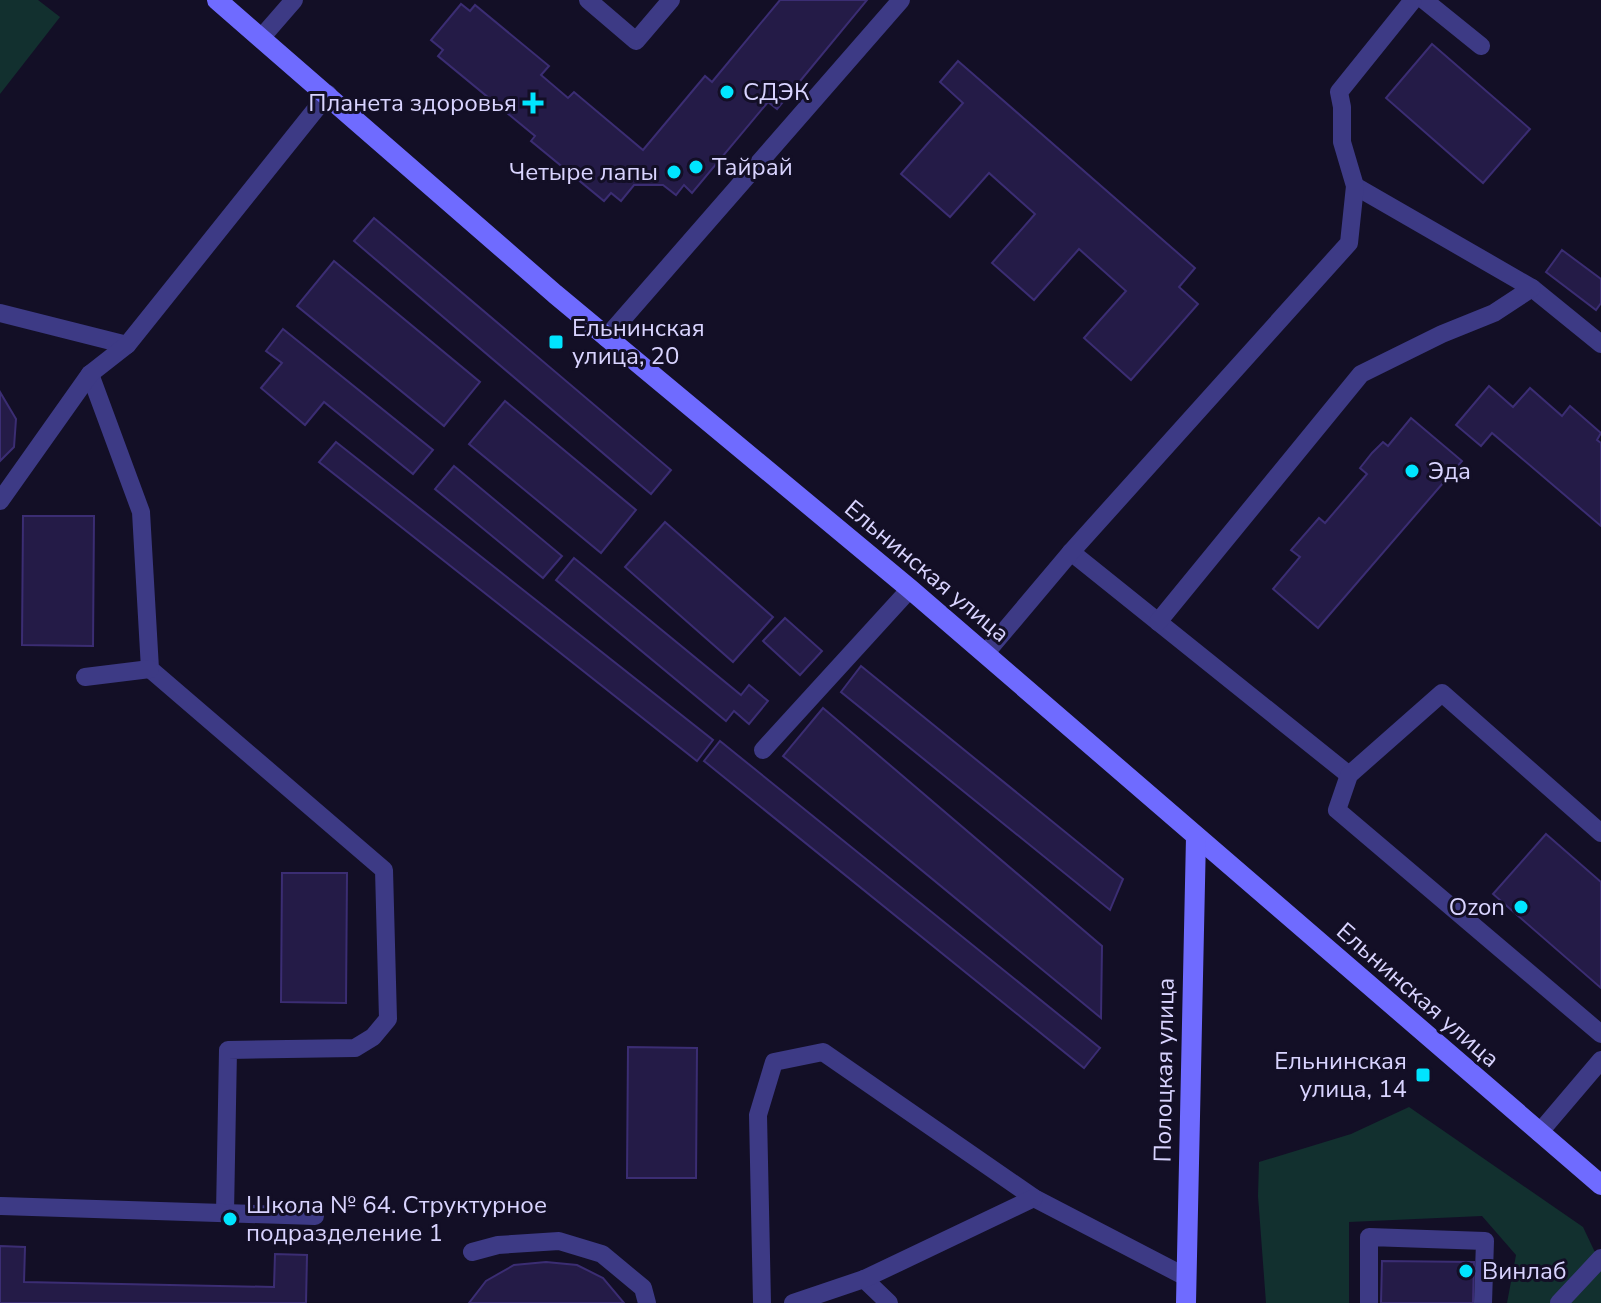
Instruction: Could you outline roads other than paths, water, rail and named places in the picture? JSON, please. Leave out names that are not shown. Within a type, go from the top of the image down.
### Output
[{"type":"street","name":"Ельнинская улица","points":[[217,0],[606,338],[910,589],[1601,1185]]},
{"type":"street","name":"Полоцкая улица","points":[[1186,1303],[1196,837]]},
{"type":"lane","points":[[261,38],[294,0]]},
{"type":"lane","points":[[588,0],[636,41],[671,0]]},
{"type":"lane","points":[[606,338],[901,0]]},
{"type":"lane","points":[[985,654],[1071,552],[1349,243],[1355,186],[1342,142],[1339,92],[1413,0]]},
{"type":"lane","points":[[1424,0],[1481,46]]},
{"type":"lane","points":[[0,501],[90,374],[127,345],[328,94]]},
{"type":"lane","points":[[1355,186],[1532,288],[1601,344]]},
{"type":"lane","points":[[1158,622],[1361,374],[1442,334],[1494,313],[1532,288]]},
{"type":"lane","points":[[0,313],[127,345]]},
{"type":"lane","points":[[90,374],[141,512],[150,669],[384,870],[388,1019],[373,1037],[355,1048],[228,1050],[225,1213]]},
{"type":"lane","points":[[1071,552],[1349,775]]},
{"type":"lane","points":[[763,750],[910,589]]},
{"type":"lane","points":[[85,677],[150,669]]},
{"type":"lane","points":[[1601,833],[1442,693],[1349,775],[1337,810],[1601,1034]]},
{"type":"lane","points":[[762,1303],[758,1115],[774,1062],[823,1052],[1034,1198],[1186,1277]]},
{"type":"lane","points":[[1539,1133],[1601,1060]]},
{"type":"lane","points":[[793,1303],[864,1279],[1034,1198]]},
{"type":"lane","points":[[1,1206],[315,1216]]},
{"type":"lane","points":[[1369,1303],[1369,1237],[1485,1241],[1483,1303]]},
{"type":"lane","points":[[472,1252],[498,1245],[559,1241],[602,1254],[643,1288],[647,1303]]},
{"type":"lane","points":[[1559,1303],[1601,1258]]},
{"type":"lane","points":[[864,1279],[889,1303]]},
{"type":"place","name":"СДЭК","points":[[727,92]]},
{"type":"place","name":"Планета здоровья","points":[[533,103]]},
{"type":"place","name":"Тайрай","points":[[696,167]]},
{"type":"place","name":"Четыре лапы","points":[[674,172]]},
{"type":"place","name":"Ельнинская улица, 20","points":[[556,342]]},
{"type":"place","name":"Эда","points":[[1412,471]]},
{"type":"place","name":"Ozon","points":[[1521,907]]},
{"type":"place","name":"Ельнинская улица, 14","points":[[1423,1075]]},
{"type":"place","name":"Школа № 64. Структурное подразделение 1","points":[[230,1219]]},
{"type":"place","name":"Винлаб","points":[[1466,1271]]}]
